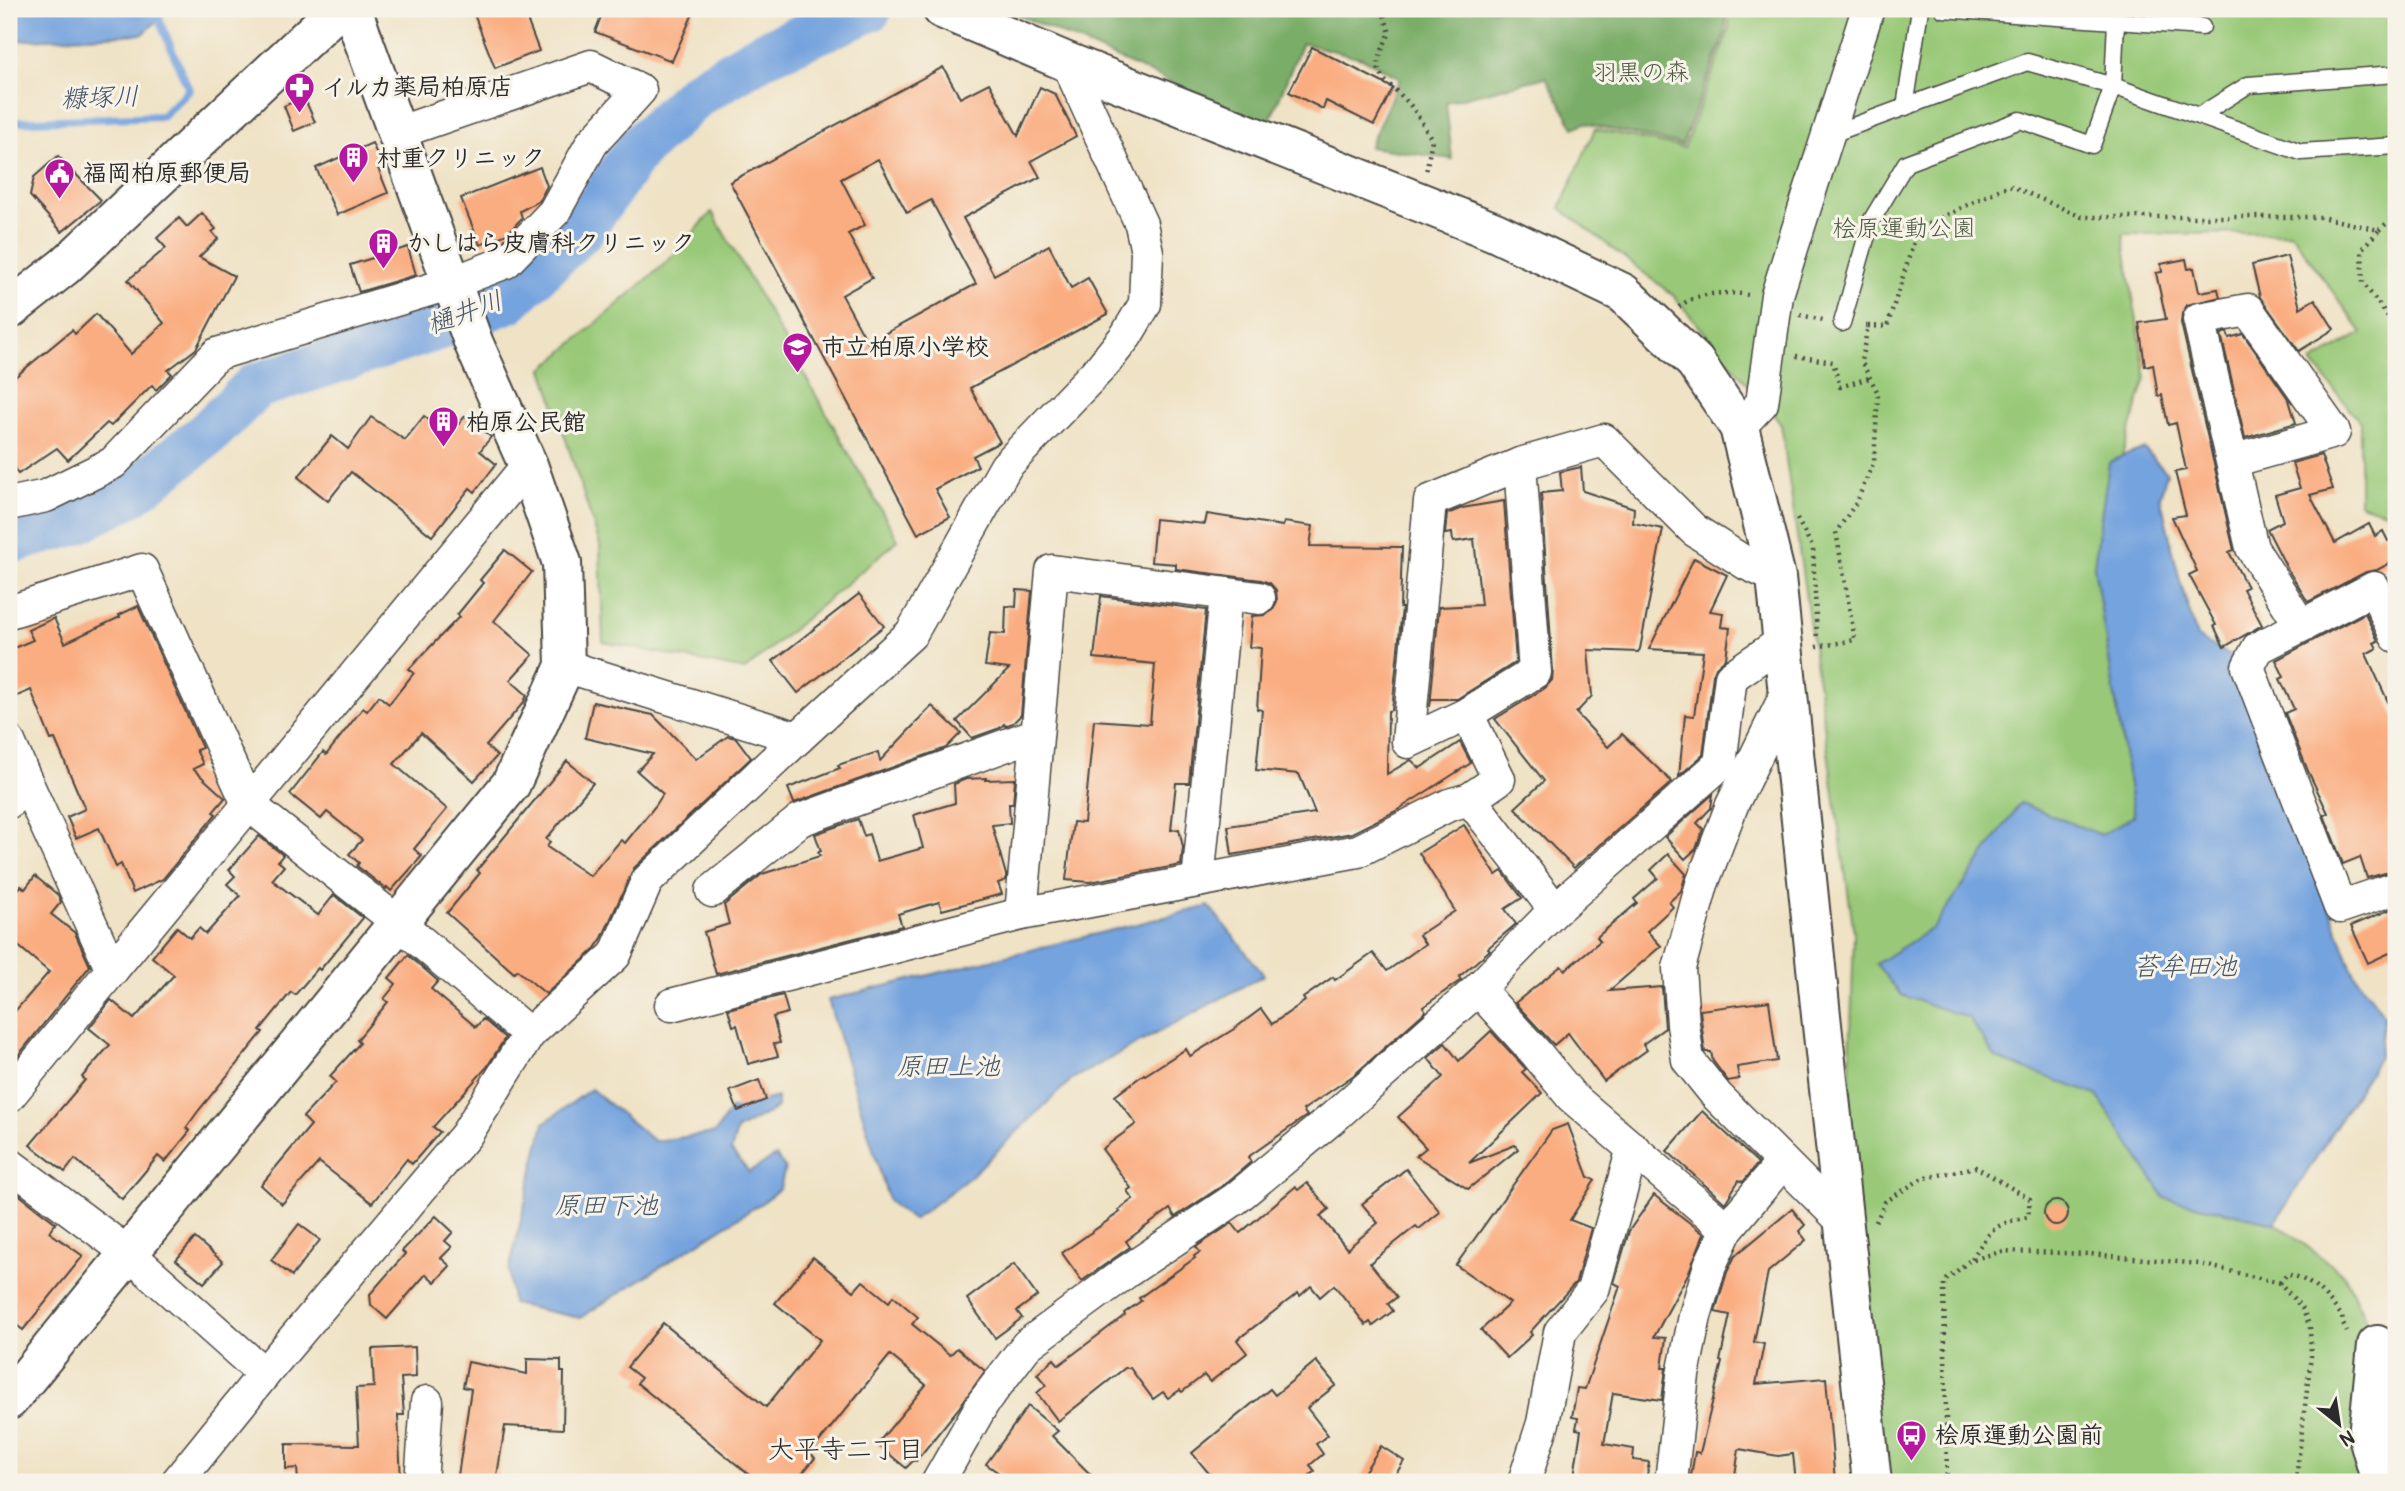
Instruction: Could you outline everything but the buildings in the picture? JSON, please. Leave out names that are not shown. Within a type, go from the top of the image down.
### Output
[{"type":"street","points":[[9,310],[65,265],[338,9]]},
{"type":"street","points":[[9,1400],[511,783],[565,666],[562,563],[528,465],[474,344],[352,9]]},
{"type":"street","points":[[942,9],[1067,62],[1495,232],[1623,293],[1695,362],[1739,427],[1776,577],[1787,693],[1857,1227],[1872,1482]]},
{"type":"street","points":[[1739,427],[1762,403],[1777,299],[1868,9]]},
{"type":"street","points":[[177,1482],[264,1374],[466,1135],[529,1034],[615,955],[647,881],[911,634],[1006,466],[1102,366],[1126,336],[1145,304],[1147,252],[1141,224],[1067,62]]},
{"type":"street","points":[[9,504],[46,496],[113,463],[216,354],[454,289],[506,262],[554,212],[592,142],[640,90],[592,66],[397,133]]},
{"type":"street","points":[[2232,461],[2334,432],[2248,310],[2199,319],[2252,548],[2301,626]]},
{"type":"street","points":[[1520,464],[1535,672],[1467,714],[1408,742],[1430,501],[1520,464],[1604,440],[1694,530],[1747,564],[1776,577]]},
{"type":"street","points":[[9,1096],[528,465]]},
{"type":"street","points":[[9,612],[142,570],[247,804],[399,923],[529,1034]]},
{"type":"street","points":[[1021,914],[1052,571],[1259,598]]},
{"type":"street","points":[[2396,636],[2374,588],[2258,648],[2248,667],[2340,907],[2396,888]]},
{"type":"street","points":[[1198,881],[1226,594]]},
{"type":"street","points":[[938,1482],[983,1403],[1027,1345],[1126,1272],[1235,1199],[1335,1116],[1478,989],[1555,910],[1720,765],[1731,677],[1784,647]]},
{"type":"street","points":[[565,666],[798,738]]},
{"type":"street","points":[[1787,693],[1732,805],[1702,884],[1679,968],[1688,1060],[1717,1096],[1782,1163],[1857,1227]]},
{"type":"street","points":[[671,1005],[1021,914],[1359,850],[1449,805],[1470,799],[1499,779],[1467,714]]},
{"type":"street","points":[[712,891],[800,820],[1037,734]]},
{"type":"street","points":[[9,742],[17,792],[112,971]]},
{"type":"street","points":[[1470,799],[1555,910]]},
{"type":"street","points":[[1478,989],[1572,1097],[1727,1228]]},
{"type":"street","points":[[1524,1482],[1543,1423],[1560,1332],[1593,1290],[1633,1148]]},
{"type":"street","points":[[1671,1482],[1683,1375],[1695,1316],[1710,1265],[1727,1228],[1782,1163]]},
{"type":"street","points":[[9,1164],[127,1252],[264,1374]]},
{"type":"street","points":[[2381,1482],[2368,1436],[2387,1338]]},
{"type":"street","points":[[421,1482],[427,1402]]},
{"type":"lane","points":[[1905,107],[1920,9]]},
{"type":"lane","points":[[1943,9],[2202,27]]},
{"type":"lane","points":[[1842,323],[1871,221],[1906,163],[2020,120],[2092,145],[2113,86],[2116,21]]},
{"type":"lane","points":[[1829,135],[2027,62],[2113,86],[2301,152],[2396,146]]},
{"type":"lane","points":[[2199,116],[2248,85],[2396,74]]},
{"type":"path","points":[[1382,9],[1390,33],[1377,56],[1381,79],[1411,106],[1432,139],[1425,177]]},
{"type":"path","points":[[1842,323],[1887,327],[1918,229],[2009,184],[2082,217],[2321,217],[2379,230]]},
{"type":"path","points":[[2396,215],[2362,248],[2363,283],[2396,327]]},
{"type":"path","points":[[1678,308],[1694,299],[1718,294],[1738,293],[1777,299]]},
{"type":"path","points":[[1784,647],[1855,640],[1836,532],[1856,503],[1874,463],[1878,393],[1861,361],[1868,326]]},
{"type":"path","points":[[1792,356],[1833,362],[1840,387],[1869,377]]},
{"type":"path","points":[[1857,1227],[1880,1217],[1885,1202],[1922,1179],[1976,1167],[2030,1199],[2028,1217],[2012,1220],[1991,1230],[1970,1260],[1944,1283],[1947,1482]]},
{"type":"path","points":[[1970,1260],[2004,1251],[2090,1254],[2200,1264],[2280,1283],[2302,1308],[2310,1327],[2311,1356],[2296,1481],[2211,1482]]},
{"type":"path","points":[[2280,1283],[2287,1274],[2302,1277],[2328,1298],[2342,1316],[2351,1339],[2360,1336],[2387,1338]]},
{"type":"green space","name":"羽黒の森","points":[[1005,9],[1726,9],[1726,31],[1682,145],[1584,123],[1574,128],[1546,77],[1446,102],[1452,159],[1369,147],[1400,78],[1362,58],[1302,43],[1268,125]]},
{"type":"green space","name":"桧原運動公園","points":[[1729,9],[2396,9],[2396,515],[2360,504],[2360,422],[2312,362],[2362,333],[2291,233],[2123,234],[2146,378],[2122,456],[2109,464],[2094,566],[2134,816],[2101,835],[2020,803],[1934,927],[1877,964],[1901,995],[1969,1018],[1996,1058],[2097,1095],[2165,1198],[2275,1223],[2344,1274],[2377,1345],[2381,1482],[1859,1482],[1845,1224],[1854,933],[1781,424],[1674,296],[1560,208],[1595,129],[1684,148],[1729,30]]},
{"type":"green space","points":[[712,212],[898,540],[745,670],[603,642],[600,545],[543,369],[668,261]]},
{"type":"water","points":[[9,9],[170,9],[143,34],[9,41]]},
{"type":"water","name":"苔牟田池","points":[[2144,449],[2167,473],[2160,496],[2180,581],[2197,637],[2229,655],[2240,671],[2354,974],[2384,1015],[2379,1057],[2275,1223],[2165,1198],[2097,1095],[1996,1058],[1969,1018],[1901,995],[1876,964],[1934,927],[2020,803],[2101,835],[2134,816],[2094,566],[2109,463]]},
{"type":"water","name":"原田上池","points":[[1209,906],[1264,975],[1072,1079],[970,1177],[913,1220],[889,1202],[828,1000]]},
{"type":"water","name":"原田下池","points":[[591,1089],[654,1141],[715,1133],[731,1109],[777,1097],[777,1108],[737,1130],[731,1151],[749,1172],[776,1156],[785,1168],[780,1188],[766,1200],[580,1318],[512,1304],[509,1271],[544,1123]]},
{"type":"waterway","name":"樋井川","points":[[9,541],[72,523],[130,494],[206,435],[256,386],[427,331],[508,300],[581,230],[637,150],[697,94],[764,54],[869,9]]},
{"type":"waterway","name":"糠塚川","points":[[9,122],[162,116],[189,90],[159,19]]},
{"type":"place","name":"イルカ薬局柏原店","points":[[299,114]]},
{"type":"place","name":"村重クリニック","points":[[354,185]]},
{"type":"place","name":"福岡柏原郵便局","points":[[60,200]]},
{"type":"place","name":"かしはら皮膚科クリニック","points":[[384,270]]},
{"type":"place","name":"市立柏原小学校","points":[[798,374]]},
{"type":"place","name":"柏原公民館","points":[[443,449]]},
{"type":"place","name":"桧原運動公園前","points":[[1912,1462]]},
{"type":"district","name":"大平寺二丁目","points":[[846,1450]]}]
